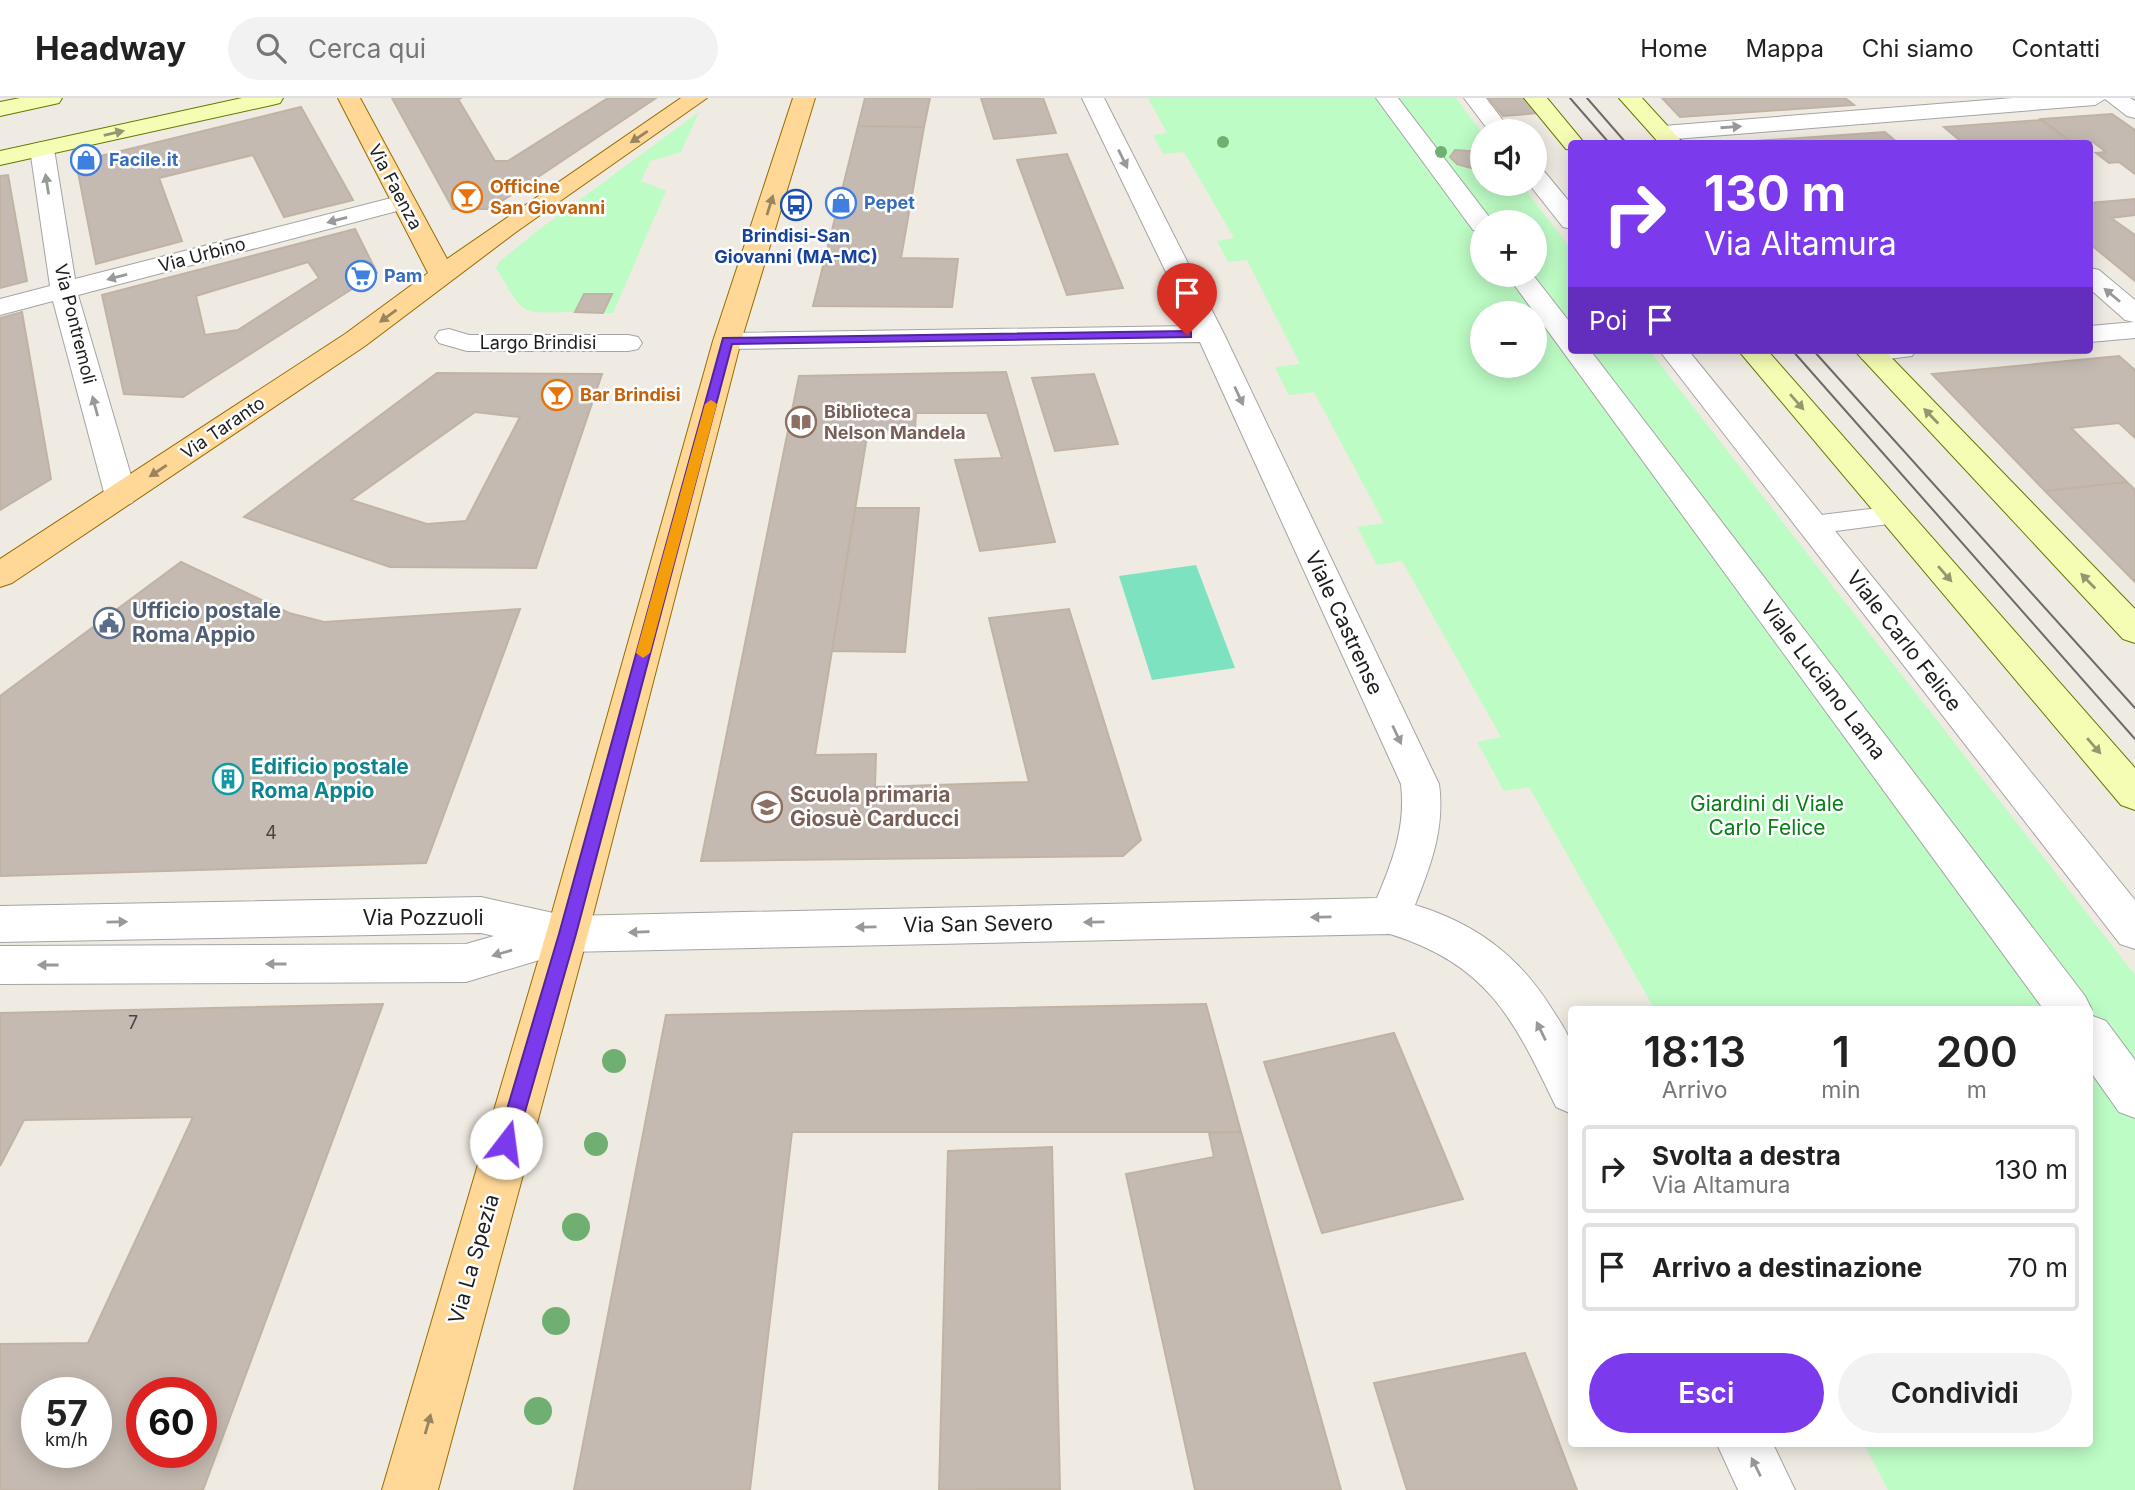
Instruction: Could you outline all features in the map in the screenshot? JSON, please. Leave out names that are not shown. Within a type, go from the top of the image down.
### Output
[{"type":"main road","points":[[0,109],[51,98]]},
{"type":"main road","points":[[0,158],[272,98]]},
{"type":"main road","name":"Via Faenza","points":[[349,98],[443,276]]},
{"type":"main road","points":[[443,276],[514,222],[696,98]]},
{"type":"main road","points":[[727,341],[804,98]]},
{"type":"main road","points":[[1535,98],[1571,140]]},
{"type":"main road","points":[[1630,98],[1668,138]]},
{"type":"main road","name":"Via Taranto","points":[[0,575],[355,340],[443,276]]},
{"type":"main road","name":"Via La Spezia","points":[[410,1490],[567,934],[727,341]]},
{"type":"main road","points":[[1755,354],[2135,794]]},
{"type":"main road","points":[[1884,354],[2135,631]]},
{"type":"street","name":"Viale Castrense","points":[[1093,98],[1210,334],[1420,784],[1424,804],[1422,826],[1390,916]]},
{"type":"street","points":[[1387,98],[1471,210]]},
{"type":"street","points":[[1475,98],[1491,119]]},
{"type":"street","points":[[1876,98],[1920,135]]},
{"type":"street","points":[[1668,138],[1896,114],[2095,98]]},
{"type":"street","points":[[2115,98],[2135,111]]},
{"type":"street","name":"Via Pontremoli","points":[[42,149],[64,290],[121,496]]},
{"type":"street","points":[[1547,190],[1568,217]]},
{"type":"street","name":"Via Urbino","points":[[0,307],[403,202]]},
{"type":"street","points":[[2093,279],[2135,314]]},
{"type":"street","points":[[1529,287],[1568,339]]},
{"type":"street","points":[[2093,334],[2135,330]]},
{"type":"street","points":[[727,341],[1210,334]]},
{"type":"street","name":"Largo Brindisi","points":[[449,337],[467,342],[628,343]]},
{"type":"street","name":"Viale Luciano Lama","points":[[1579,354],[2067,1006]]},
{"type":"street","name":"Viale Carlo Felice","points":[[1676,354],[2135,931]]},
{"type":"street","name":"Via Pozzuoli","points":[[0,924],[481,915],[567,934]]},
{"type":"street","points":[[1390,916],[1444,933],[1469,947],[1502,974],[1534,1016],[1568,1084]]},
{"type":"street","name":"Via San Severo","points":[[567,934],[1390,916]]},
{"type":"street","name":"Via Pozzuoli","points":[[0,965],[466,963],[567,934]]},
{"type":"street","points":[[2093,1040],[2135,1096]]},
{"type":"street","points":[[1746,1447],[1767,1490]]},
{"type":"lane","points":[[1812,525],[1894,515]]},
{"type":"green space","name":"Giardini di Viale Carlo Felice","points":[[1148,98],[1456,98],[1472,119],[1470,196],[1530,196],[1541,210],[1470,210],[1470,287],[1547,287],[1547,218],[1568,245],[1568,354],[1652,354],[2135,975],[2135,1490],[1888,1490],[1866,1447],[2093,1447],[2093,1006],[1653,1006],[1529,787],[1504,791],[1477,742],[1501,737],[1402,561],[1377,565],[1357,527],[1384,523],[1314,392],[1289,395],[1275,367],[1300,364],[1247,260],[1228,262],[1217,241],[1234,238],[1184,152],[1163,154],[1153,135],[1167,133]]},
{"type":"green space","points":[[699,112],[681,152],[650,161],[641,181],[666,191],[613,313],[603,313],[611,294],[584,294],[575,312],[532,311],[519,304],[496,268],[499,262]]},
{"type":"green space","points":[[1196,565],[1235,668],[1152,680],[1119,576]]},
{"type":"building","points":[[392,98],[462,98],[458,99],[495,161],[508,161],[608,98],[656,98],[490,209],[453,209]]},
{"type":"building","points":[[865,98],[930,98],[924,127],[858,126]]},
{"type":"building","points":[[981,98],[1043,98],[1056,133],[994,139]]},
{"type":"building","points":[[1488,98],[1527,98],[1540,113],[1503,116]]},
{"type":"building","points":[[1662,98],[1845,98],[1854,105],[1680,117]]},
{"type":"building","points":[[301,107],[353,200],[284,217],[253,155],[159,178],[182,241],[96,264],[76,162]]},
{"type":"building","points":[[2112,114],[2135,130],[2135,174],[2119,162],[2109,163],[2096,153],[2106,152],[2093,140],[2069,140],[2041,119]]},
{"type":"building","points":[[2041,120],[2068,140],[1959,140],[1944,127]]},
{"type":"building","points":[[858,126],[924,127],[901,258],[958,259],[952,307],[813,306]]},
{"type":"building","points":[[1885,132],[1894,140],[1769,140]]},
{"type":"building","points":[[1455,150],[1470,151],[1470,168],[1457,164],[1450,157]]},
{"type":"building","points":[[1067,154],[1123,288],[1067,295],[1017,160]]},
{"type":"building","points":[[8,175],[27,281],[0,288],[0,176]]},
{"type":"building","points":[[2135,199],[2135,215],[2111,218],[2135,235],[2135,281],[2093,246],[2093,203]]},
{"type":"building","points":[[355,229],[377,273],[183,397],[124,394],[102,295]],"holes":[[[308,262],[319,278],[238,330],[205,335],[196,296]]]},
{"type":"building","points":[[584,294],[612,294],[603,313],[575,312]]},
{"type":"building","points":[[22,312],[51,479],[0,510],[0,318]]},
{"type":"building","points":[[2119,356],[2135,370],[2135,438],[2119,423],[2071,428],[2127,482],[2045,491],[1932,374]]},
{"type":"building","points":[[1006,372],[1055,542],[980,551],[955,460],[1002,458],[987,413],[916,413],[915,429],[868,430],[815,755],[876,754],[875,787],[1029,782],[989,618],[1069,609],[1141,840],[1123,856],[701,861],[799,376]]},
{"type":"building","points":[[437,373],[602,374],[536,568],[390,567],[244,517]],"holes":[[[475,412],[520,417],[466,521],[427,524],[351,500]]]},
{"type":"building","points":[[1094,374],[1118,444],[1055,451],[1032,378]]},
{"type":"building","points":[[2127,482],[2135,490],[2135,582],[2045,491]]},
{"type":"building","points":[[855,508],[919,508],[905,652],[832,651]]},
{"type":"building","name":"Edificio postale Roma Appio","points":[[181,562],[289,613],[324,622],[520,609],[426,863],[0,876],[0,696]]},
{"type":"building","points":[[383,1004],[217,1452],[217,1377],[126,1377],[126,1468],[211,1468],[203,1490],[0,1490],[0,1344],[88,1343],[193,1117],[24,1120],[0,1166],[0,1013]]},
{"type":"building","points":[[1206,1004],[1241,1132],[792,1132],[750,1490],[574,1490],[666,1015]]},
{"type":"building","points":[[1394,1033],[1463,1199],[1322,1233],[1264,1062]]},
{"type":"building","points":[[1241,1132],[1341,1490],[1195,1490],[1126,1174],[1214,1157],[1209,1133]]},
{"type":"building","points":[[1052,1147],[1060,1489],[939,1490],[948,1151]]},
{"type":"building","points":[[1525,1353],[1577,1490],[1407,1490],[1374,1383]]},
{"type":"tram line","points":[[1570,98],[1607,140]]},
{"type":"tram line","points":[[1587,98],[1624,140]]},
{"type":"tram line","points":[[1796,354],[2135,739]]},
{"type":"tram line","points":[[1817,354],[2135,708]]},
{"type":"slow traffic","points":[[643,653],[711,404]]},
{"type":"place","name":"Facile.it","points":[[86,160]]},
{"type":"place","name":"Officine San Giovanni","points":[[467,197]]},
{"type":"place","name":"Pepet","points":[[841,203]]},
{"type":"place","name":"Brindisi-San Giovanni (MA-MC)","points":[[796,205]]},
{"type":"place","name":"Pam","points":[[361,276]]},
{"type":"place","name":"Bar Brindisi","points":[[557,395]]},
{"type":"place","name":"Biblioteca Nelson Mandela","points":[[801,422]]},
{"type":"place","name":"Ufficio postale Roma Appio","points":[[109,623]]},
{"type":"place","name":"Edificio postale Roma Appio","points":[[228,779]]},
{"type":"place","name":"Scuola primaria Giosuè Carducci","points":[[767,807]]},
{"type":"route","points":[[506,1143],[567,934],[727,341],[1187,335]]}]
